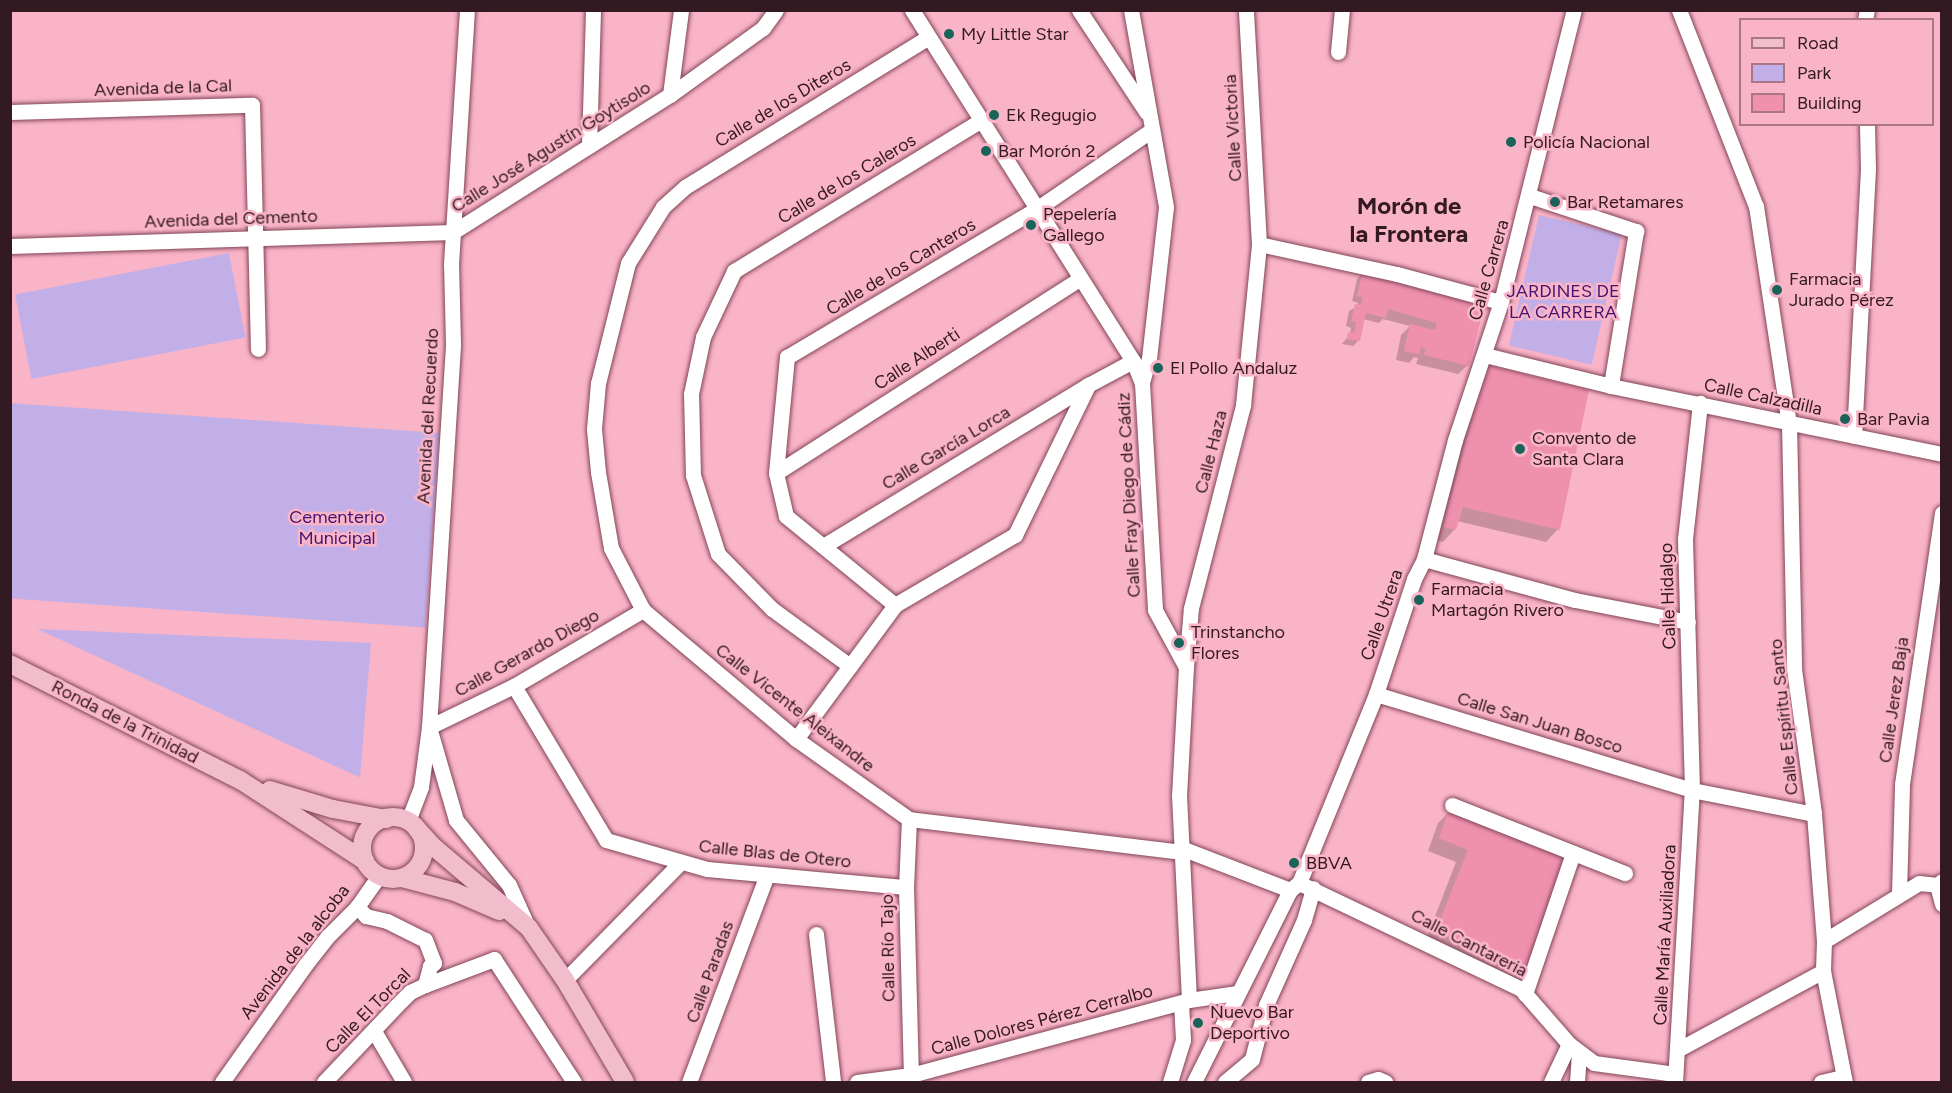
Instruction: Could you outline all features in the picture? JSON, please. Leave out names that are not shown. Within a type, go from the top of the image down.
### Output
[{"type":"main road","name":"Ronda de la Trinidad","points":[[10,664],[240,780],[365,861]]},
{"type":"main road","name":"Ronda de la Trinidad","points":[[240,780],[333,809],[386,819]]},
{"type":"main road","points":[[529,928],[487,905],[455,892],[402,878],[379,876],[365,861],[363,844],[365,835],[377,822],[386,819],[412,825],[435,848],[529,928],[565,980],[625,1083]]},
{"type":"main road","points":[[402,878],[411,873],[423,858],[422,838],[412,825]]},
{"type":"street","name":"Avenida del Recuerdo","points":[[412,825],[421,787],[429,727],[453,344],[453,232],[467,10]]},
{"type":"street","points":[[589,146],[593,10]]},
{"type":"street","name":"Calle José Agustín Goytisolo","points":[[670,94],[681,10]]},
{"type":"street","name":"Calle José Agustín Goytisolo","points":[[453,232],[670,94],[763,28],[776,10]]},
{"type":"street","name":"Calle Fray Diego de Cádiz","points":[[912,10],[927,38],[1132,361],[1142,383],[1155,610],[1186,667]]},
{"type":"street","points":[[1079,10],[1151,124]]},
{"type":"street","points":[[1131,10],[1166,207],[1149,358],[1142,383]]},
{"type":"street","name":"Calle Victoria","points":[[1246,10],[1259,244]]},
{"type":"street","points":[[1338,52],[1342,10]]},
{"type":"street","name":"Calle Carrera","points":[[1485,355],[1530,196],[1574,10]]},
{"type":"street","name":"Calle Espíritu Santo","points":[[1679,10],[1756,206],[1790,423],[1794,669],[1814,814],[1824,941],[1823,971],[1844,1080]]},
{"type":"street","name":"Calle de los Diteros","points":[[643,610],[611,548],[598,472],[594,429],[598,383],[628,263],[663,207],[685,187],[927,38]]},
{"type":"street","name":"Avenida de la Cal","points":[[10,112],[252,105],[258,349]]},
{"type":"street","name":"Calle de los Caleros","points":[[850,666],[772,609],[718,554],[693,475],[691,394],[703,337],[734,271],[980,121]]},
{"type":"street","name":"Calle de los Canteros","points":[[776,473],[787,357],[1035,210],[1151,124]]},
{"type":"street","points":[[1854,436],[1868,169],[1867,126]]},
{"type":"street","points":[[1530,196],[1636,231],[1611,386]]},
{"type":"street","name":"Avenida del Cemento","points":[[10,246],[453,232]]},
{"type":"street","points":[[1259,244],[1397,274],[1501,302]]},
{"type":"street","name":"Calle Haza","points":[[1186,667],[1191,608],[1243,405],[1259,244]]},
{"type":"street","name":"Calle Alberti","points":[[776,473],[1079,279]]},
{"type":"street","name":"Calle Calzadilla","points":[[1485,355],[1611,386],[1941,454]]},
{"type":"street","name":"Calle Utrera","points":[[1301,887],[1376,694],[1414,579],[1424,559],[1455,440],[1485,355]]},
{"type":"street","name":"Calle García Lorca","points":[[825,545],[1088,385],[1132,361]]},
{"type":"street","points":[[796,739],[895,605],[1015,535],[1088,385]]},
{"type":"street","name":"Calle Hidalgo","points":[[1692,790],[1685,539],[1700,403]]},
{"type":"street","points":[[776,473],[786,516],[825,545],[895,605]]},
{"type":"street","name":"Calle Jerez Baja","points":[[1899,894],[1902,784],[1941,513]]},
{"type":"street","points":[[1424,559],[1575,600],[1688,622]]},
{"type":"street","name":"Calle Gerardo Diego","points":[[429,727],[514,686],[643,610]]},
{"type":"street","name":"Calle Vicente Aleixandre","points":[[643,610],[796,739],[909,819],[1181,850]]},
{"type":"street","points":[[1170,1083],[1183,1040],[1185,1001],[1179,795],[1186,667]]},
{"type":"street","name":"Calle Blas de Otero","points":[[514,686],[606,840],[707,869],[906,887]]},
{"type":"street","name":"Calle San Juan Bosco","points":[[1376,694],[1692,790],[1814,814]]},
{"type":"street","points":[[429,727],[456,820],[509,885],[529,928]]},
{"type":"street","name":"Calle María Auxiliadora","points":[[1675,1078],[1679,1049],[1692,790]]},
{"type":"street","points":[[1452,805],[1625,873]]},
{"type":"street","name":"Calle Río Tajo","points":[[909,819],[906,887],[911,1075]]},
{"type":"street","name":"Calle Cantareria","points":[[1181,850],[1301,887],[1521,988],[1574,1048],[1594,1063],[1675,1078]]},
{"type":"street","points":[[1526,994],[1573,853]]},
{"type":"street","points":[[565,980],[681,862]]},
{"type":"street","name":"Calle Paradas","points":[[689,1083],[767,875]]},
{"type":"street","name":"Avenida de la alcoba","points":[[222,1083],[306,964],[328,936],[357,907],[379,876]]},
{"type":"street","points":[[1824,941],[1919,884],[1939,883],[1941,904]]},
{"type":"street","points":[[1194,1083],[1237,993],[1301,887]]},
{"type":"street","points":[[1225,1083],[1252,1059],[1266,1005],[1304,920],[1301,887]]},
{"type":"street","name":"Calle El Torcal","points":[[324,1083],[410,992],[425,985],[430,966],[434,963],[425,940],[387,921],[366,916],[357,907]]},
{"type":"street","points":[[816,934],[832,1083]]},
{"type":"street","points":[[425,985],[494,959],[574,1083]]},
{"type":"street","points":[[1679,1049],[1823,971]]},
{"type":"street","name":"Calle Dolores Pérez Cerralbo","points":[[857,1083],[911,1075],[1185,1001],[1237,993]]},
{"type":"street","points":[[374,1031],[404,1083]]},
{"type":"street","points":[[1551,1083],[1574,1048]]},
{"type":"street","points":[[1574,1048],[1577,1083]]},
{"type":"street","points":[[1368,1083],[1378,1079],[1385,1083]]},
{"type":"street","points":[[1821,1083],[1844,1080]]},
{"type":"green space","name":"JARDINES DE LA CARRERA","points":[[1539,215],[1622,234],[1592,365],[1509,346]]},
{"type":"green space","points":[[229,253],[245,337],[31,379],[15,295]]},
{"type":"green space","name":"Cementerio Municipal","points":[[12,403],[439,433],[425,628],[10,598]]},
{"type":"green space","points":[[37,629],[371,643],[360,777],[359,777]]},
{"type":"building","points":[[1363,271],[1485,304],[1469,366],[1424,355],[1426,349],[1421,347],[1419,354],[1404,351],[1410,324],[1435,330],[1437,323],[1388,309],[1386,318],[1366,313],[1360,341],[1347,339],[1348,332],[1354,333],[1356,322],[1351,321],[1355,304],[1361,305],[1363,297],[1357,296]]},
{"type":"building","name":"Convento de Santa Clara","points":[[1487,365],[1589,390],[1560,530],[1463,507],[1456,530],[1443,527]]},
{"type":"building","points":[[1449,809],[1568,854],[1529,977],[1436,930],[1468,850],[1439,838]]},
{"type":"place","name":"My Little Star","points":[[949,34]]},
{"type":"place","name":"Ek Regugio","points":[[994,115]]},
{"type":"place","name":"Policía Nacional","points":[[1511,142]]},
{"type":"place","name":"Bar Morón 2","points":[[986,151]]},
{"type":"place","name":"Bar Retamares","points":[[1555,202]]},
{"type":"place","name":"Pepelería Gallego","points":[[1031,225]]},
{"type":"place","name":"Farmacia Jurado Pérez","points":[[1777,290]]},
{"type":"place","name":"El Pollo Andaluz","points":[[1158,368]]},
{"type":"place","name":"Bar Pavia","points":[[1845,419]]},
{"type":"place","name":"Convento de Santa Clara","points":[[1520,449]]},
{"type":"place","name":"Farmacia Martagón Rivero","points":[[1419,600]]},
{"type":"place","name":"Trinstancho Flores","points":[[1179,643]]},
{"type":"place","name":"BBVA","points":[[1294,863]]},
{"type":"place","name":"Nuevo Bar Deportivo","points":[[1198,1023]]},
{"type":"district","name":"Morón de la Frontera","points":[[1409,220]]}]
